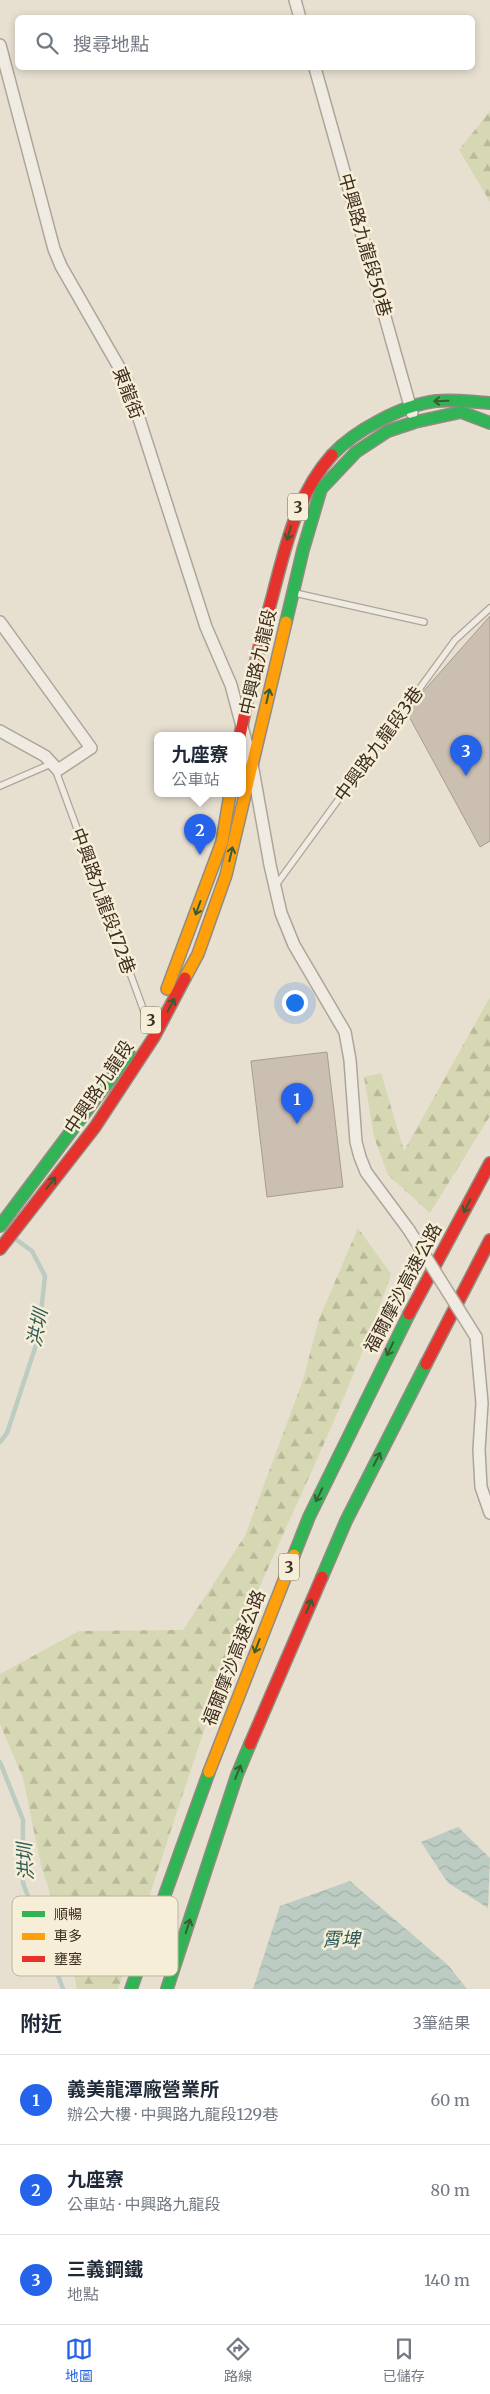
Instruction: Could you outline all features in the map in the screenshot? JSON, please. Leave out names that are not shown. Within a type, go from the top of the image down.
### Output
[{"type":"main road","name":"中興路九龍段","points":[[241,732],[266,618],[292,520],[312,478],[325,459],[349,438],[410,406],[438,400],[490,403]]},
{"type":"main road","name":"中興路九龍段","points":[[246,790],[293,592],[321,489],[356,452],[388,432],[415,422],[461,412],[490,423]]},
{"type":"main road","name":"中興路九龍段","points":[[0,1226],[143,1036],[171,981],[222,842],[230,797]]},
{"type":"main road","name":"中興路九龍段","points":[[0,1249],[96,1127],[154,1037],[198,954],[226,875],[244,797]]},
{"type":"main road","name":"福爾摩沙高速公路","points":[[164,1896],[209,1771],[309,1517],[395,1340],[490,1163]]},
{"type":"main road","name":"3","points":[[178,1955],[236,1775],[330,1557],[397,1419],[490,1240]]},
{"type":"main road","name":"福爾摩沙高速公路","points":[[130,1989],[135,1976]]},
{"type":"main road","name":"3","points":[[167,1989],[171,1976]]},
{"type":"street","points":[[296,0],[299,15]]},
{"type":"street","name":"東龍街","points":[[0,45],[54,249],[61,266],[127,381],[206,627],[231,685],[241,732]]},
{"type":"street","name":"中興路九龍段50巷","points":[[316,70],[415,422]]},
{"type":"street","points":[[0,622],[91,748],[58,770],[45,756],[0,731]]},
{"type":"street","name":"東龍街","points":[[246,744],[252,764],[280,914],[294,945],[345,1032],[350,1060],[356,1142],[360,1157],[366,1172],[409,1230],[476,1337],[482,1403],[479,1450],[481,1487],[490,1513]]},
{"type":"lane","points":[[293,592],[424,622]]},
{"type":"lane","name":"中興路九龍段3巷","points":[[274,887],[455,640],[490,608]]},
{"type":"lane","points":[[0,786],[53,764]]},
{"type":"lane","name":"中興路九龍段172巷","points":[[53,764],[154,1037]]},
{"type":"green space","points":[[490,111],[490,202],[459,150]]},
{"type":"green space","points":[[490,997],[490,1116],[430,1213],[388,1175],[374,1137],[364,1077],[381,1073],[404,1151]]},
{"type":"green space","points":[[358,1228],[391,1274],[368,1339],[344,1397],[232,1654],[149,1896],[51,1896],[41,1865],[23,1778],[0,1724],[0,1674],[79,1631],[183,1630],[245,1536],[303,1380],[319,1319]]},
{"type":"green space","points":[[74,1976],[122,1976],[118,1989],[77,1989]]},
{"type":"water","points":[[458,1827],[490,1858],[488,1908],[448,1883],[421,1842]]},
{"type":"water","name":"霄埤","points":[[350,1881],[448,1965],[467,1989],[253,1989],[280,1906]]},
{"type":"building","points":[[490,616],[490,841],[480,847],[406,711]]},
{"type":"building","points":[[327,1052],[343,1187],[267,1197],[251,1061]]},
{"type":"waterway","name":"洪圳","points":[[0,1442],[7,1433],[38,1339],[45,1276],[32,1251],[14,1238]]},
{"type":"waterway","name":"洪圳","points":[[0,1762],[23,1820],[23,1883],[28,1896]]},
{"type":"waterway","name":"洪圳","points":[[58,1976],[63,1989]]},
{"type":"traffic: fast","points":[[332,455],[366,428],[395,413],[423,403],[443,400],[490,403]]},
{"type":"traffic: fast","points":[[286,622],[303,550],[321,489],[356,452],[388,431],[415,422],[461,412],[490,423]]},
{"type":"traffic: fast","points":[[0,1226],[129,1054]]},
{"type":"traffic: fast","points":[[294,1555],[309,1517],[409,1314]]},
{"type":"traffic: fast","points":[[322,1577],[346,1521],[426,1364]]},
{"type":"traffic: fast","points":[[178,1955],[237,1775],[250,1744]]},
{"type":"traffic: fast","points":[[164,1896],[209,1772]]},
{"type":"traffic: fast","points":[[131,1989],[136,1976]]},
{"type":"traffic: fast","points":[[167,1989],[171,1976]]},
{"type":"traffic: slow","points":[[246,791],[286,622]]},
{"type":"traffic: slow","points":[[167,989],[222,842],[230,797]]},
{"type":"traffic: slow","points":[[185,978],[198,954],[226,875],[244,797]]},
{"type":"traffic: slow","points":[[209,1772],[294,1555]]},
{"type":"traffic: jam","points":[[241,732],[259,647],[288,538],[301,503],[310,486],[332,455]]},
{"type":"traffic: jam","points":[[0,1249],[95,1127],[154,1037],[185,978]]},
{"type":"traffic: jam","points":[[409,1314],[490,1163]]},
{"type":"traffic: jam","points":[[426,1364],[490,1240]]},
{"type":"traffic: jam","points":[[250,1744],[322,1577]]},
{"type":"place","name":"三義鋼鐵","points":[[466,776]]},
{"type":"place","name":"九座寮","points":[[200,855]]},
{"type":"place","name":"義美龍潭廠營業所","points":[[297,1124]]}]
